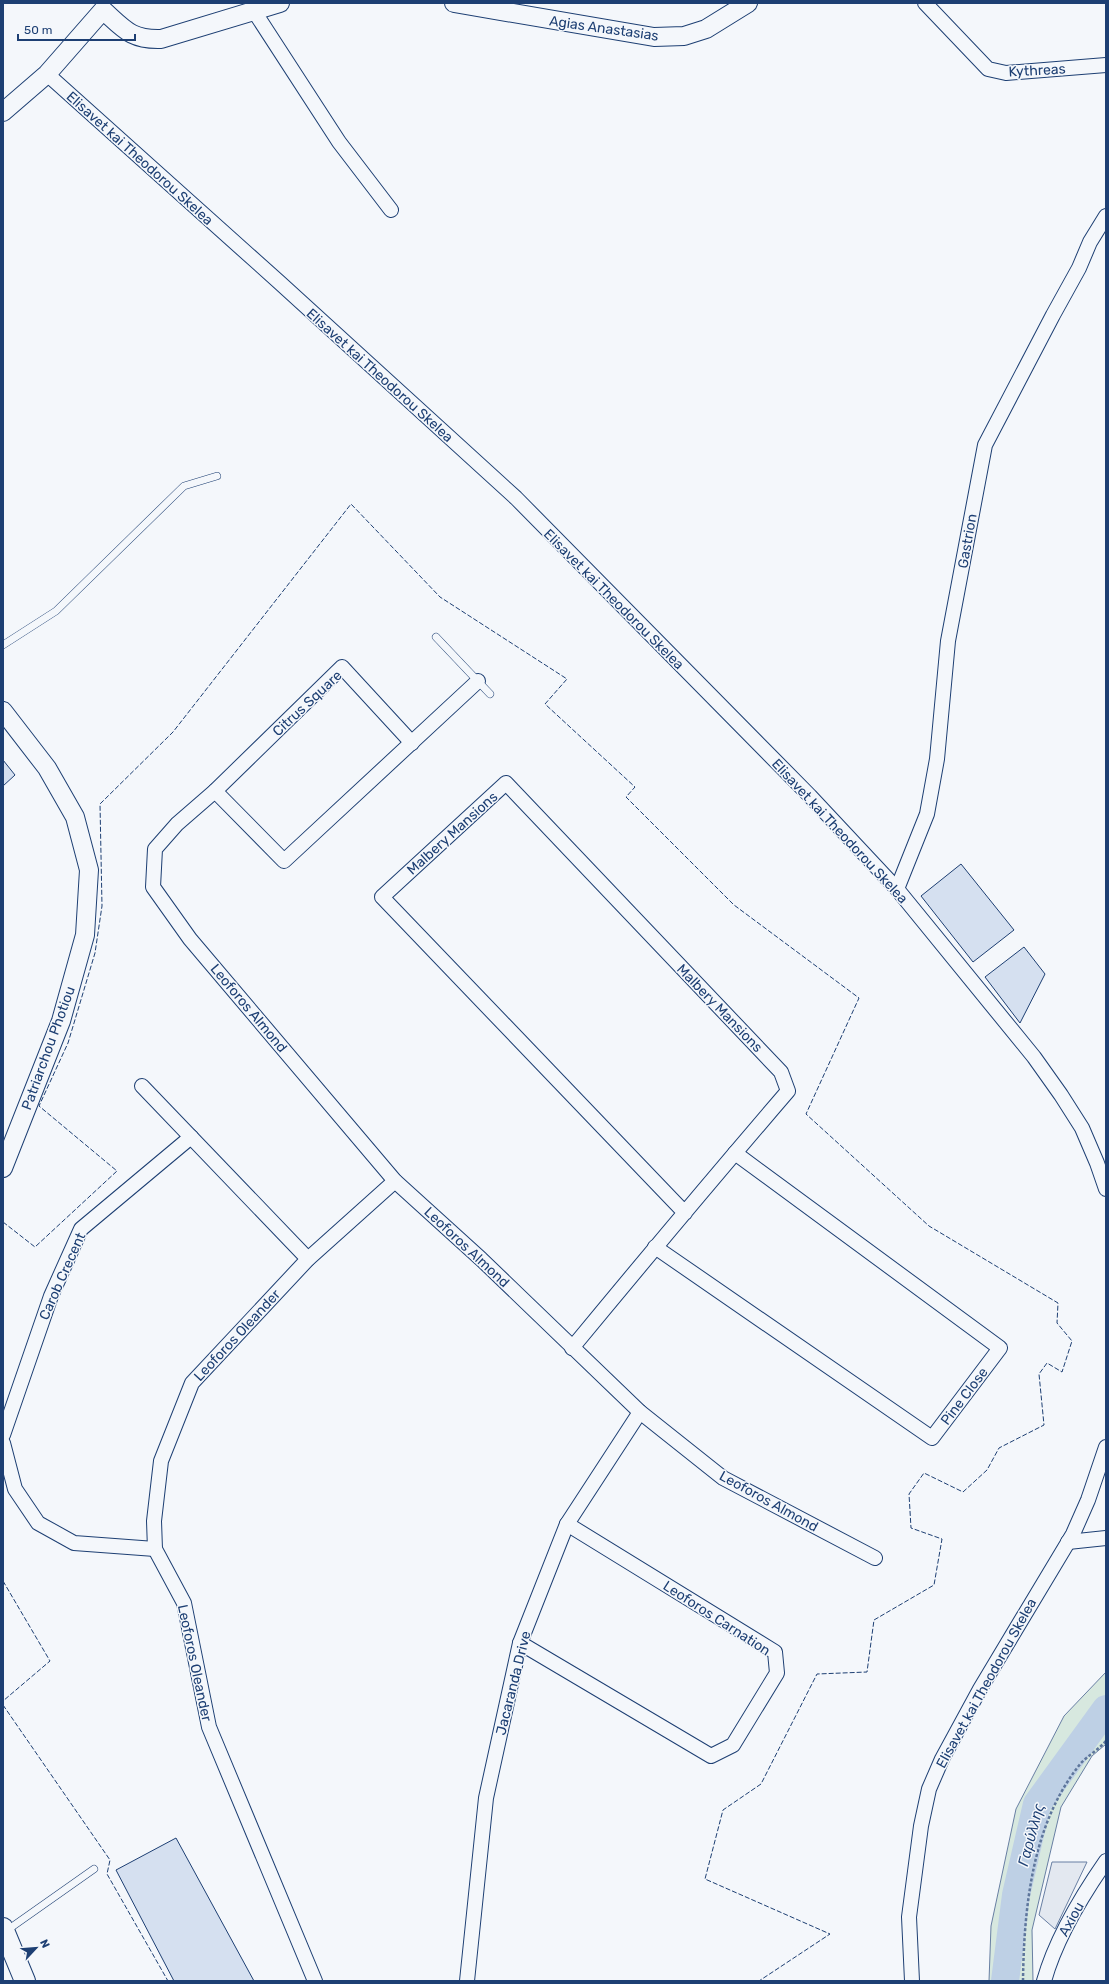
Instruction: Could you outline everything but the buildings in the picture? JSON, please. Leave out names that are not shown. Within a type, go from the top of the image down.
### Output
[{"type":"main road","points":[[4,1930],[25,1981]]},
{"type":"street","points":[[3,112],[47,74],[106,7],[131,34],[145,40],[160,40],[280,3]]},
{"type":"street","name":"Agias Anastasias","points":[[454,3],[654,37],[684,36],[706,28],[748,3]]},
{"type":"street","name":"Kythreas","points":[[925,3],[988,69],[1006,73],[1106,65]]},
{"type":"street","points":[[254,11],[339,142],[391,210]]},
{"type":"street","name":"Elisavet kai Theodorou Skelea","points":[[47,74],[279,282],[516,498],[810,796],[897,889],[1034,1057],[1061,1094],[1082,1128],[1106,1189]]},
{"type":"street","name":"Gastrion","points":[[897,889],[927,814],[937,759],[948,640],[985,445],[1053,314],[1079,268],[1090,242],[1106,216]]},
{"type":"street","name":"Citrus Square","points":[[155,848],[177,824],[215,792],[342,667],[412,743]]},
{"type":"street","points":[[215,792],[284,861],[478,681]]},
{"type":"street","name":"Patriarchou Photiou","points":[[3,711],[47,768],[74,817],[89,870],[85,935],[61,1021],[3,1168]]},
{"type":"street","name":"Malbery Mansions","points":[[572,1348],[655,1247],[685,1213],[788,1091],[781,1072],[506,783],[382,897],[685,1213]]},
{"type":"street","name":"Leoforos Almond","points":[[155,848],[153,887],[190,939],[395,1182],[481,1259],[640,1412],[723,1478],[875,1558]]},
{"type":"street","points":[[142,1086],[308,1259]]},
{"type":"street","name":"Carob Crecent","points":[[3,1435],[50,1296],[81,1230],[191,1137]]},
{"type":"street","name":"Pine Close","points":[[655,1247],[932,1438],[1000,1348],[735,1152]]},
{"type":"street","name":"Leoforos Oleander","points":[[315,1981],[209,1727],[184,1602],[155,1549],[154,1521],[161,1460],[192,1383],[308,1259],[395,1182]]},
{"type":"street","name":"Jacaranda Drive","points":[[467,1981],[486,1798],[520,1643],[567,1524],[640,1412]]},
{"type":"street","points":[[3,1443],[15,1489],[38,1523],[74,1543],[155,1549]]},
{"type":"street","name":"Elisavet kai Theodorou Skelea","points":[[912,1981],[909,1917],[921,1826],[929,1790],[942,1759],[980,1689],[1068,1542],[1088,1500],[1106,1447]]},
{"type":"street","name":"Leoforos Carnation","points":[[520,1643],[711,1756],[732,1745],[777,1673],[775,1652],[567,1524]]},
{"type":"street","points":[[1068,1542],[1106,1538]]},
{"type":"street","name":"Axiou","points":[[1044,1981],[1050,1959],[1094,1879],[1106,1861]]},
{"type":"lane","points":[[3,645],[56,611],[184,486],[217,476]]},
{"type":"lane","points":[[436,637],[490,694]]},
{"type":"lane","points":[[4,1930],[94,1869]]},
{"type":"path","points":[[1023,1981],[1024,1936],[1035,1861],[1044,1830],[1055,1802],[1081,1764],[1106,1742]]},
{"type":"shaded area","points":[[1106,1672],[1106,1744],[1092,1756],[1061,1807],[1032,1930],[1033,1981],[989,1981],[991,1926],[1016,1809],[1064,1716]]},
{"type":"shaded area","points":[[1052,1862],[1087,1862],[1055,1929],[1039,1915]]},
{"type":"waterway","name":"Γαρύλλης","points":[[1005,1981],[1016,1895],[1037,1804],[1106,1709]]},
{"type":"fence","points":[[3,1222],[35,1247],[117,1171],[39,1106],[68,1043],[95,953],[102,906],[100,804],[173,732],[351,504],[440,597],[567,679],[545,704],[635,787],[626,797],[734,905],[859,998],[806,1114],[929,1226],[1058,1303],[1057,1323],[1072,1341],[1062,1372],[1047,1363],[1039,1374],[1044,1425],[999,1448],[987,1470],[963,1492],[924,1473],[909,1494],[911,1528],[942,1539],[934,1585],[874,1620],[867,1672],[817,1674],[761,1784],[723,1810],[705,1879],[830,1934],[759,1981]]},
{"type":"fence","points":[[3,1581],[50,1661],[3,1701]]},
{"type":"fence","points":[[3,1705],[110,1860],[107,1874],[168,1981]]}]
